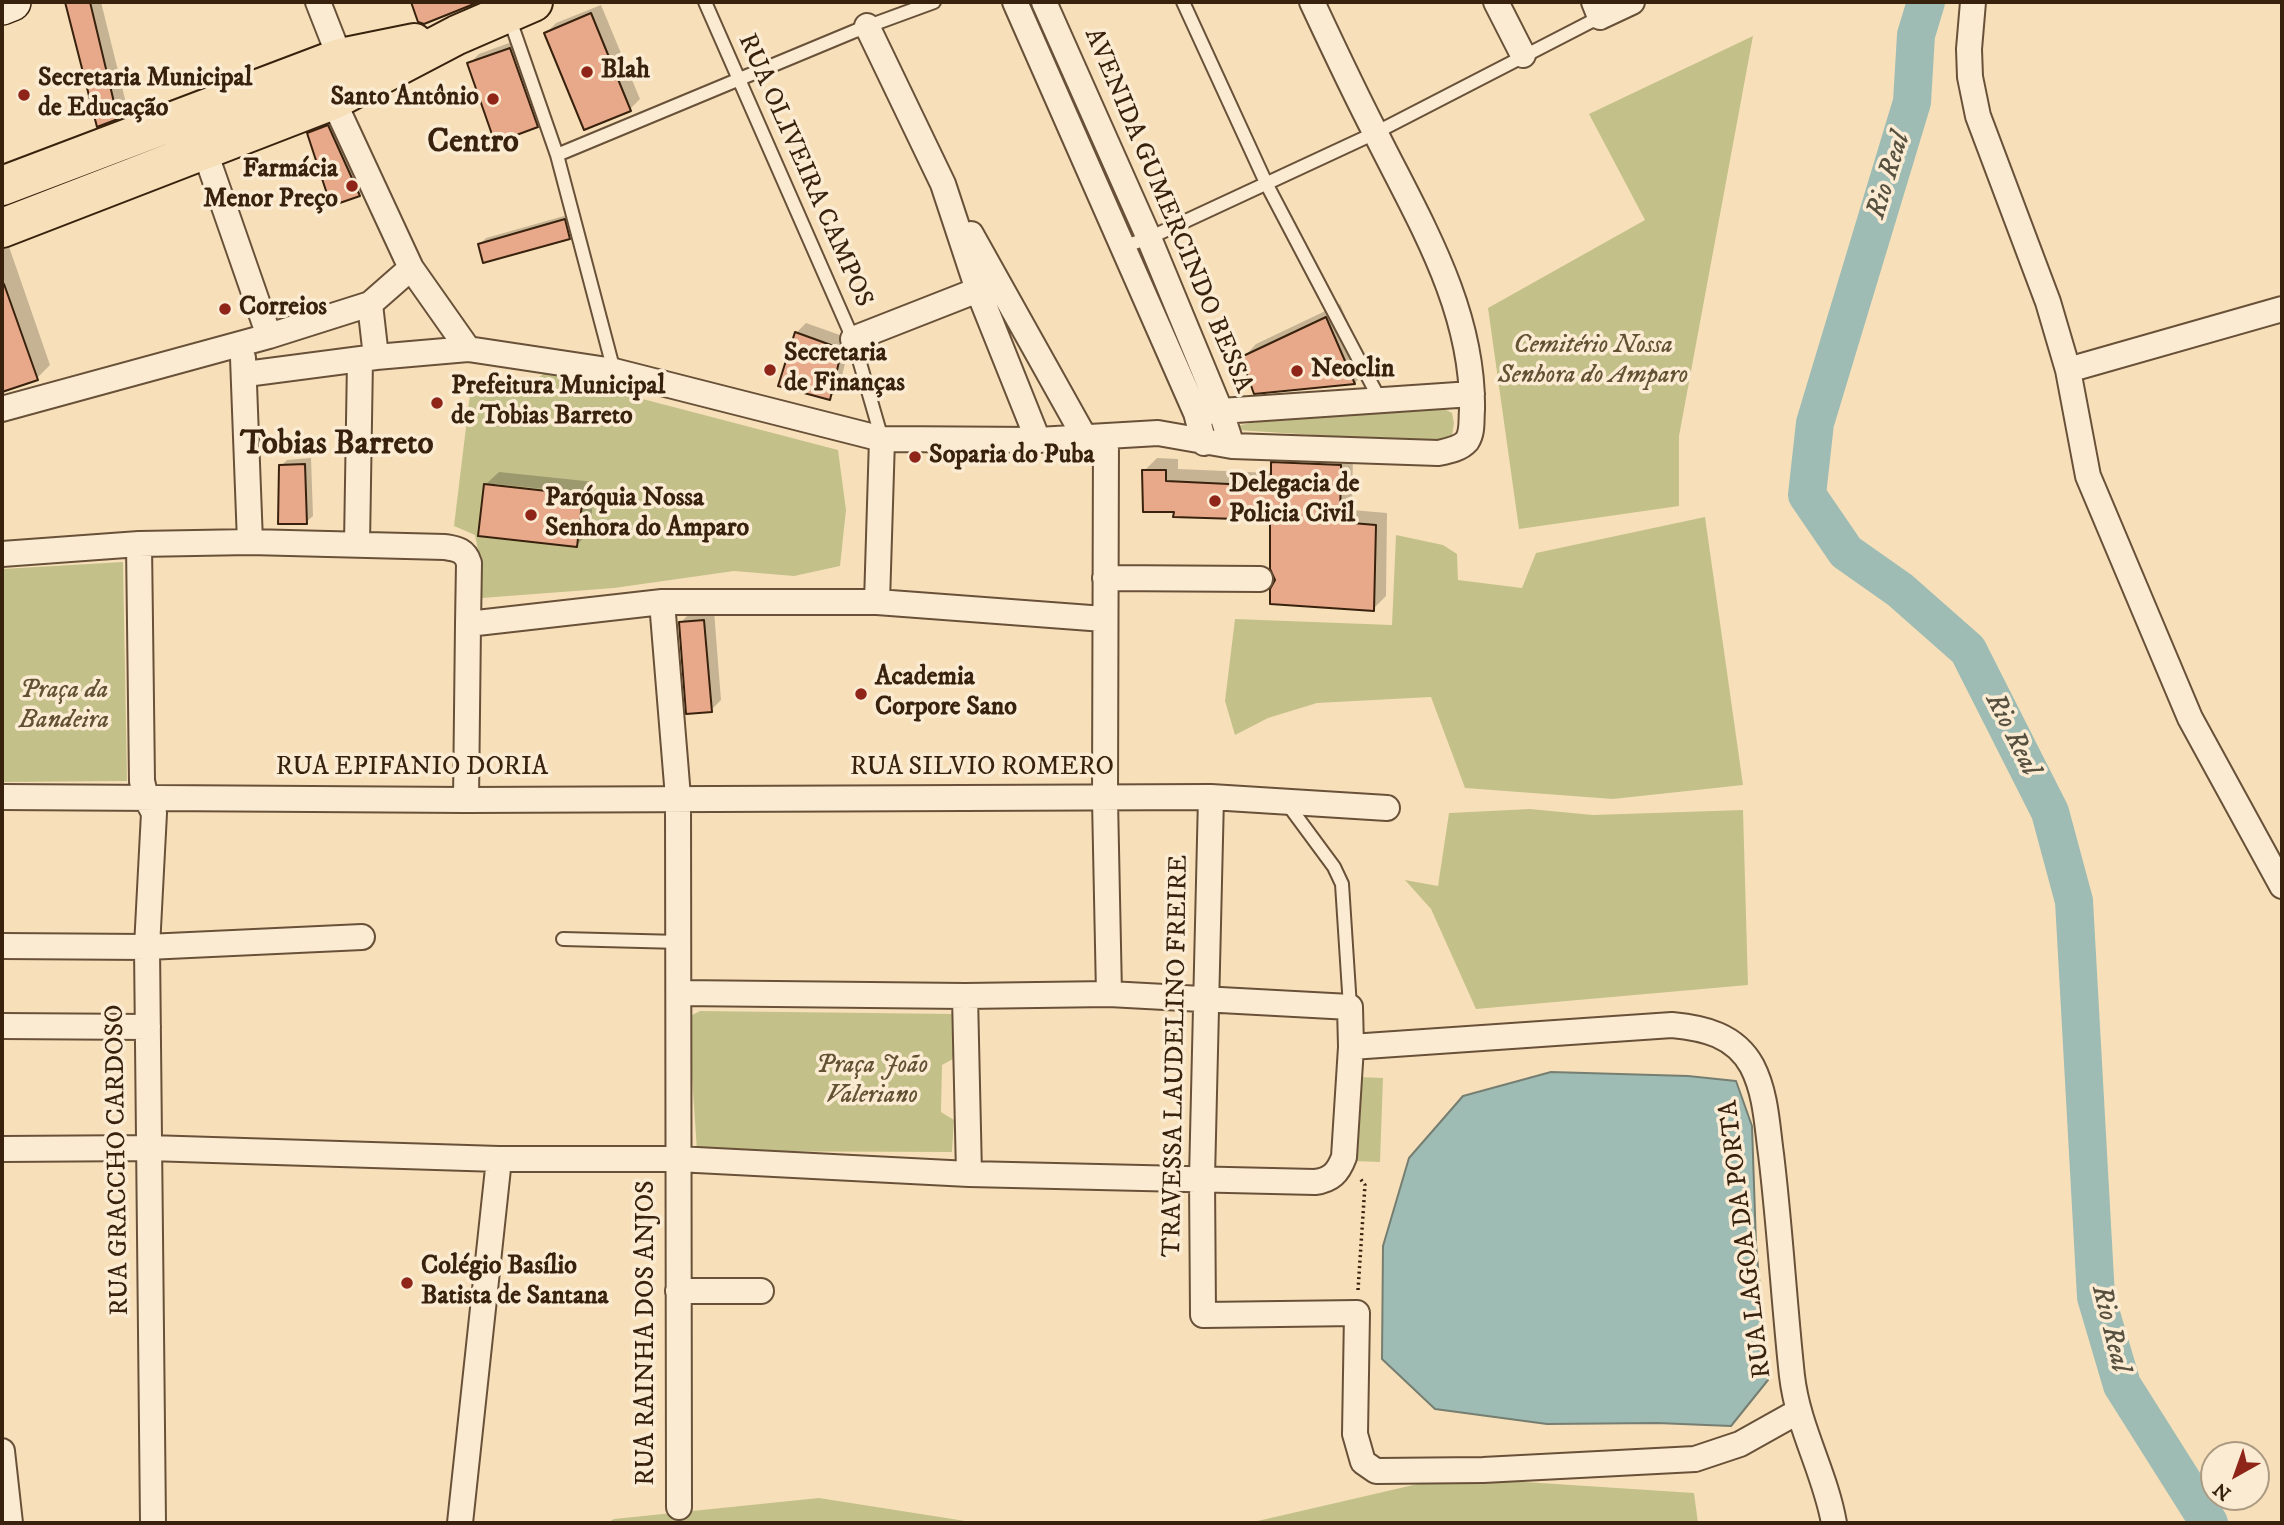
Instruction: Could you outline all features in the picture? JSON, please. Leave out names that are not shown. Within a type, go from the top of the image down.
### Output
[{"type":"main road","points":[[2,228],[333,100],[517,7]]},
{"type":"main road","points":[[2,186],[340,58],[457,35]]},
{"type":"street","points":[[2,6],[12,2]]},
{"type":"street","points":[[318,2],[340,58]]},
{"type":"street","name":"AVENIDA GUMERCINDO BESSA","points":[[1015,2],[1196,413],[1204,443]]},
{"type":"street","name":"AVENIDA GUMERCINDO BESSA","points":[[1044,2],[1149,238],[1221,412],[1232,446]]},
{"type":"street","points":[[246,374],[368,358],[468,349],[614,371],[883,439],[1038,440],[1158,433],[1232,446],[1438,453],[1457,448],[1468,439],[1471,431],[1472,394],[1463,333],[1450,290],[1423,226],[1312,2]]},
{"type":"street","points":[[1496,2],[1523,55]]},
{"type":"street","points":[[1597,9],[1632,2]]},
{"type":"street","points":[[1973,2],[1969,58],[1978,117],[2029,247],[2068,370],[2088,476],[2190,718],[2282,886]]},
{"type":"street","points":[[867,26],[943,184],[1096,437],[1105,578],[1105,800],[1110,994]]},
{"type":"street","points":[[333,100],[411,268],[468,349]]},
{"type":"street","points":[[204,149],[269,336]]},
{"type":"street","points":[[943,184],[978,290],[1038,440]]},
{"type":"street","points":[[2,409],[269,336],[370,304],[411,268]]},
{"type":"street","points":[[853,339],[978,290]]},
{"type":"street","points":[[356,544],[370,304]]},
{"type":"street","points":[[2068,370],[2282,309]]},
{"type":"street","points":[[242,343],[246,374],[250,542]]},
{"type":"street","points":[[1158,433],[1196,413],[1379,398],[1472,394]]},
{"type":"street","points":[[877,602],[883,439]]},
{"type":"street","points":[[2,554],[139,544],[250,542],[458,549],[466,555],[469,563],[466,800]]},
{"type":"street","points":[[2,797],[146,798],[142,781],[139,544]]},
{"type":"street","points":[[1105,578],[1261,579]]},
{"type":"street","points":[[468,624],[662,602],[877,602],[1104,619]]},
{"type":"street","points":[[662,602],[678,797],[680,993],[677,1159]]},
{"type":"street","name":"RUA EPIFANIO DORIA","points":[[146,798],[466,800],[678,797]]},
{"type":"street","name":"RUA SILVIO ROMERO","points":[[678,797],[1105,800],[1211,797],[1387,808]]},
{"type":"street","name":"TRAVESSA LAUDELINO FREIRE","points":[[1211,797],[1202,1178],[1203,1315],[1356,1313]]},
{"type":"street","name":"RUA GRACCHO CARDOSO","points":[[146,798],[154,813],[147,947],[153,1523]]},
{"type":"street","points":[[2,946],[147,947],[362,937]]},
{"type":"street","points":[[2,1149],[149,1148],[499,1158],[677,1159],[969,1174],[1315,1182],[1331,1177],[1344,1157],[1351,1047],[1350,1007],[1110,994],[965,996],[680,993]]},
{"type":"street","points":[[965,996],[969,1174]]},
{"type":"street","name":"RUA LAGOA DA PORTA","points":[[1351,1047],[1672,1025],[1699,1027],[1734,1044],[1752,1066],[1763,1097],[1798,1411],[1826,1487],[1834,1523]]},
{"type":"street","points":[[2,1026],[148,1027]]},
{"type":"street","points":[[460,1523],[499,1158]]},
{"type":"street","name":"RUA RAINHA DOS ANJOS","points":[[677,1159],[679,1507]]},
{"type":"street","points":[[678,1291],[761,1291]]},
{"type":"street","points":[[1356,1313],[1355,1434],[1363,1462],[1376,1471],[1483,1470],[1695,1459],[1740,1444],[1798,1411]]},
{"type":"street","points":[[2,1451],[10,1523]]},
{"type":"lane","name":"RUA OLIVEIRA CAMPOS","points":[[705,2],[853,339],[883,439]]},
{"type":"lane","points":[[557,155],[867,26],[934,2]]},
{"type":"lane","points":[[1183,2],[1267,185],[1379,398]]},
{"type":"lane","points":[[517,7],[614,371]]},
{"type":"lane","points":[[1122,247],[1149,238],[1267,185],[1375,133],[1523,55],[1597,9]]},
{"type":"lane","points":[[1286,802],[1334,867],[1342,884],[1350,1007]]},
{"type":"lane","points":[[563,939],[680,942]]},
{"type":"path","points":[[1344,1157],[1365,1185],[1356,1313]]},
{"type":"green space","name":"Cemitério Nossa Senhora do Amparo","points":[[1753,36],[1679,436],[1679,506],[1519,529],[1488,308],[1645,220],[1589,114]]},
{"type":"green space","points":[[553,368],[635,397],[838,450],[846,510],[840,566],[794,576],[734,571],[614,588],[482,598],[480,560],[475,535],[454,526],[472,378],[536,379]]},
{"type":"green space","points":[[1435,404],[1452,413],[1454,423],[1452,435],[1440,443],[1237,430],[1237,426],[1250,423]]},
{"type":"green space","points":[[1705,517],[1743,785],[1613,799],[1465,788],[1431,697],[1317,703],[1268,718],[1235,735],[1225,701],[1235,619],[1392,625],[1396,535],[1443,545],[1457,554],[1458,580],[1522,588],[1536,553]]},
{"type":"green space","name":"Praça da Bandeira","points":[[123,562],[127,781],[2,782],[2,569]]},
{"type":"green space","points":[[1530,809],[1593,815],[1743,810],[1748,985],[1476,1009],[1431,909],[1405,880],[1438,886],[1449,813]]},
{"type":"green space","name":"Praça João Valeriano","points":[[700,1011],[954,1014],[953,1059],[942,1065],[941,1112],[954,1120],[952,1152],[697,1151],[688,1017]]},
{"type":"green space","points":[[1358,1077],[1383,1078],[1380,1162],[1354,1161]]},
{"type":"green space","points":[[1448,1477],[1694,1493],[1698,1523],[1249,1523]]},
{"type":"green space","points":[[819,1498],[978,1523],[607,1523],[614,1519]]},
{"type":"water","points":[[1551,1072],[1688,1076],[1736,1081],[1752,1126],[1756,1244],[1768,1380],[1731,1426],[1657,1423],[1547,1424],[1435,1409],[1382,1359],[1383,1246],[1409,1158],[1463,1096]]},
{"type":"building","points":[[65,2],[90,2],[118,119],[97,127]]},
{"type":"building","points":[[411,2],[479,2],[424,24],[418,22]]},
{"type":"building","name":"Blah","points":[[591,13],[631,111],[584,130],[544,33]]},
{"type":"building","points":[[510,48],[538,127],[495,143],[467,63]]},
{"type":"building","points":[[328,125],[360,196],[331,206],[307,133]]},
{"type":"building","points":[[565,219],[570,239],[483,263],[478,244]]},
{"type":"building","points":[[2,284],[38,380],[2,392]]},
{"type":"building","name":"Neoclin","points":[[1326,317],[1355,384],[1254,394],[1241,357]]},
{"type":"building","points":[[795,332],[842,349],[830,400],[778,386]]},
{"type":"building","points":[[1271,462],[1341,465],[1340,522],[1376,525],[1374,611],[1270,604],[1270,589],[1275,580],[1270,569],[1270,520],[1173,517],[1174,512],[1143,512],[1142,470],[1166,470],[1166,481],[1271,486]]},
{"type":"building","points":[[305,464],[307,524],[278,524],[279,465]]},
{"type":"building","name":"Paróquia Nossa Senhora do Amparo","points":[[484,484],[583,495],[577,547],[478,536]]},
{"type":"building","points":[[704,620],[712,712],[686,714],[679,622]]},
{"type":"waterway","name":"Rio Real","points":[[1926,2],[1916,35],[1912,102],[1815,423],[1807,495],[1846,552],[1900,590],[1968,650],[2050,812],[2074,901],[2096,1297],[2122,1385],[2209,1523]]},
{"type":"place","name":"Blah","points":[[587,72]]},
{"type":"place","name":"Secretaria Municipal de Educação","points":[[24,95]]},
{"type":"place","name":"Santo Antônio","points":[[493,99]]},
{"type":"place","name":"Farmácia Menor Preço","points":[[352,186]]},
{"type":"place","name":"Correios","points":[[225,309]]},
{"type":"place","name":"Secretaria de Finanças","points":[[770,370]]},
{"type":"place","name":"Neoclin","points":[[1297,371]]},
{"type":"place","name":"Prefeitura Municipal de Tobias Barreto","points":[[437,403]]},
{"type":"place","name":"Soparia do Puba","points":[[915,457]]},
{"type":"place","name":"Delegacia de Policia Civil","points":[[1215,501]]},
{"type":"place","name":"Paróquia Nossa Senhora do Amparo","points":[[531,515]]},
{"type":"place","name":"Academia Corpore Sano","points":[[861,694]]},
{"type":"place","name":"Colégio Basílio Batista de Santana","points":[[407,1283]]},
{"type":"district","name":"Centro","points":[[473,144]]},
{"type":"district","name":"Tobias Barreto","points":[[337,446]]}]
